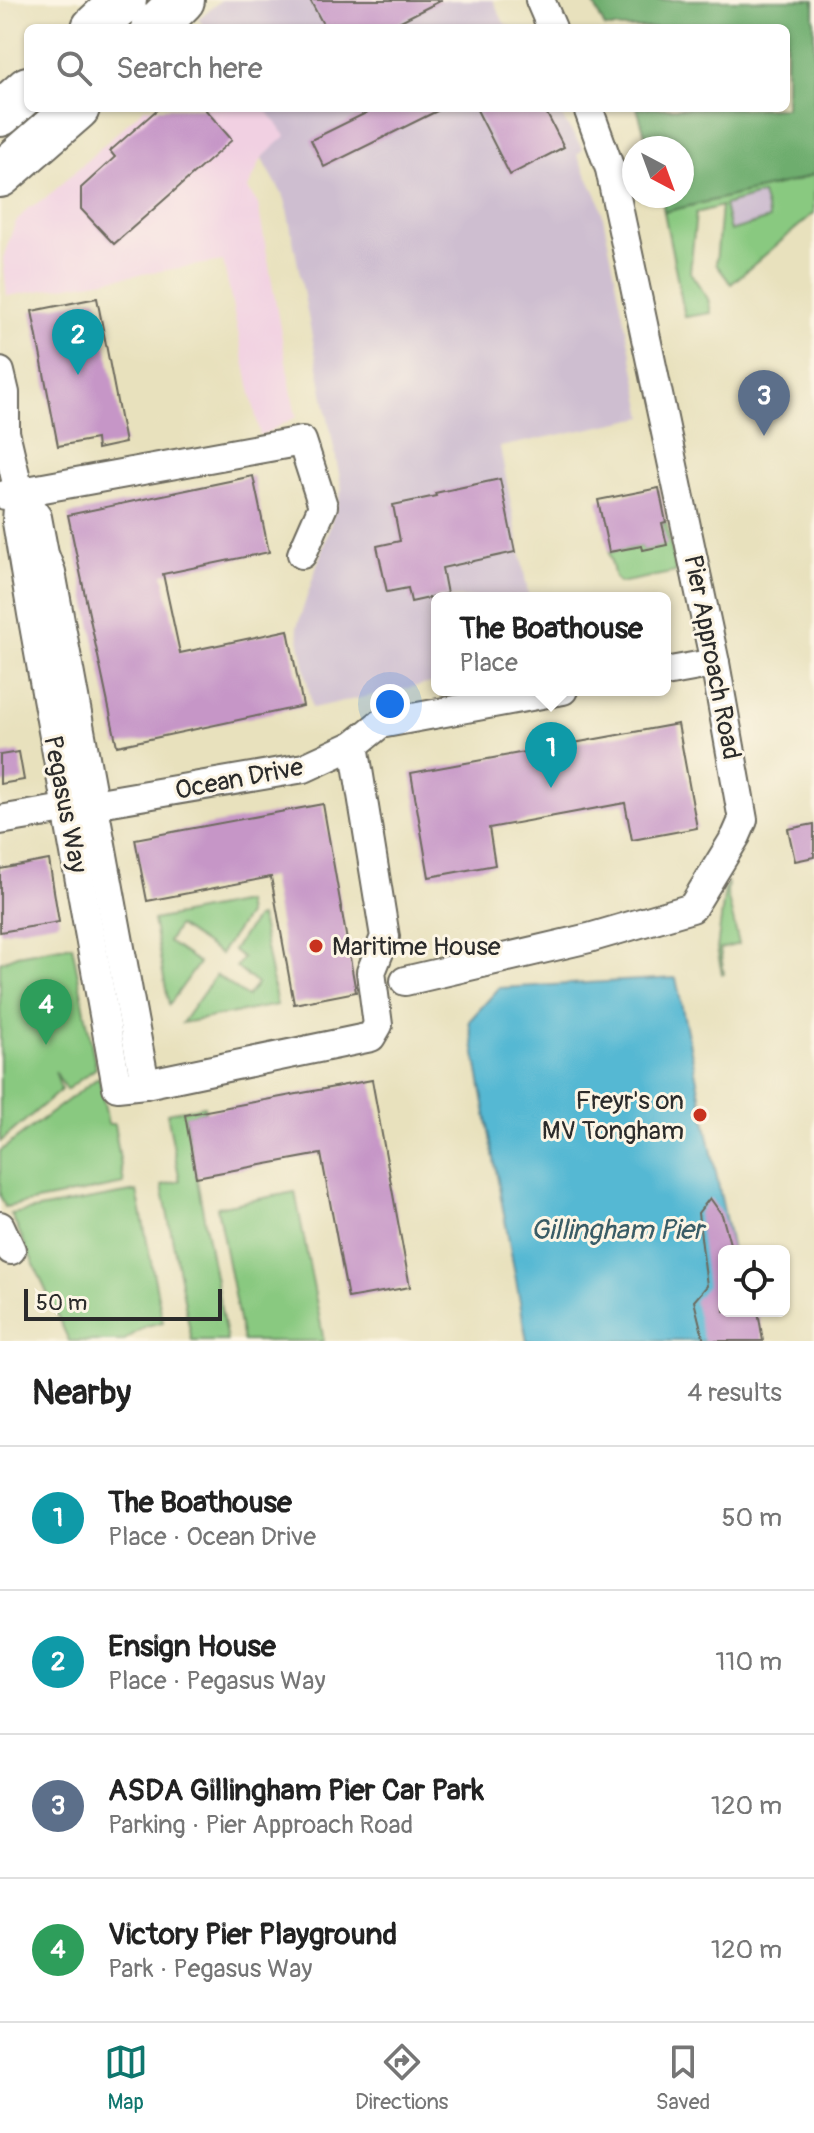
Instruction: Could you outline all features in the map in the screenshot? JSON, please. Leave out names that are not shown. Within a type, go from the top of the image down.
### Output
[{"type":"main road","points":[[98,24],[124,0]]},
{"type":"main road","points":[[158,24],[182,0]]},
{"type":"main road","points":[[0,114],[24,93]]},
{"type":"main road","points":[[1,178],[73,112]]},
{"type":"street","points":[[540,0],[550,24]]},
{"type":"street","name":"Pier Approach Road","points":[[405,981],[589,938],[692,908],[743,820],[715,663],[610,169],[589,112]]},
{"type":"street","name":"Pegasus Way","points":[[0,372],[5,393],[3,429],[10,494],[37,517],[51,572],[81,807],[145,1084],[371,1037],[378,1025],[371,972],[385,937],[354,745]]},
{"type":"street","points":[[10,494],[302,441],[323,506],[302,554]]},
{"type":"street","points":[[671,671],[715,663]]},
{"type":"street","name":"Ocean Drive","points":[[0,820],[304,768],[354,745],[380,724],[531,696]]},
{"type":"shaded area","points":[[221,0],[493,0],[506,24],[202,24],[198,19]]},
{"type":"shaded area","points":[[140,112],[268,112],[287,136],[262,158],[248,189],[258,204],[296,417],[260,436],[223,261],[7,296],[3,258],[15,223],[28,208],[45,199]]},
{"type":"shaded area","points":[[268,112],[559,112],[583,149],[577,155],[600,202],[644,417],[500,447],[528,592],[431,592],[431,683],[312,708],[297,627],[342,489],[285,199],[262,158],[286,136]]},
{"type":"shaded area","points":[[762,194],[769,219],[730,231],[724,205]]},
{"type":"green space","points":[[592,0],[814,0],[814,174],[694,205],[694,136],[645,136],[638,112],[790,112],[790,24],[603,24]]},
{"type":"green space","points":[[814,174],[814,213],[731,284],[716,264],[721,206],[696,213],[690,272],[708,299],[711,313],[685,317],[664,212],[694,208],[694,205]],"holes":[[[762,194],[769,219],[730,231],[724,205]]]},
{"type":"green space","points":[[666,522],[676,572],[620,583],[615,578],[609,552],[642,546],[643,550],[666,544],[662,523]]},
{"type":"green space","points":[[728,882],[727,894],[739,944],[720,949],[722,974],[717,949]]},
{"type":"green space","points":[[245,902],[247,915],[220,954],[178,926],[168,942],[199,963],[169,1005],[153,920]]},
{"type":"green space","points":[[260,917],[277,1005],[182,1023],[216,975],[247,997],[257,984],[236,967],[243,958],[233,950],[256,918]]},
{"type":"green space","points":[[72,945],[96,1068],[66,1090],[55,1071],[61,1090],[0,1142],[0,962],[17,955]]},
{"type":"green space","points":[[99,1077],[108,1124],[114,1124],[124,1184],[5,1207],[0,1195],[0,1151]]},
{"type":"green space","points":[[204,1106],[205,1111],[185,1116],[227,1341],[192,1341],[162,1185],[180,1181],[167,1113]]},
{"type":"green space","points":[[137,1191],[163,1322],[146,1326],[123,1341],[69,1341],[11,1214]]},
{"type":"green space","points":[[295,1192],[324,1341],[243,1341],[217,1207]]},
{"type":"water","name":"Gillingham Pier","points":[[676,978],[731,1245],[718,1245],[718,1317],[729,1317],[750,1341],[527,1341],[469,1021],[499,988]]},
{"type":"building","points":[[310,0],[442,0],[395,24],[323,24]]},
{"type":"building","points":[[154,112],[208,112],[232,140],[114,244],[81,209],[81,188],[115,157],[110,151]]},
{"type":"building","points":[[368,112],[435,112],[324,167],[311,140]]},
{"type":"building","points":[[478,112],[546,112],[564,147],[510,175]]},
{"type":"building","points":[[97,298],[125,443],[97,449],[96,439],[58,446],[32,311]]},
{"type":"building","points":[[253,476],[269,552],[163,574],[180,653],[288,630],[303,706],[117,746],[68,515]]},
{"type":"building","points":[[500,479],[515,552],[442,568],[447,592],[431,592],[431,598],[411,602],[408,588],[387,592],[377,546],[400,541],[393,505],[436,496],[435,493]]},
{"type":"building","points":[[659,488],[667,545],[609,552],[598,500]]},
{"type":"building","points":[[678,724],[697,828],[632,840],[625,803],[489,828],[495,865],[429,877],[411,773]]},
{"type":"building","points":[[19,752],[24,780],[0,784],[0,755]]},
{"type":"building","name":"Maritime House","points":[[323,804],[356,992],[294,1004],[271,877],[147,901],[135,839]]},
{"type":"building","points":[[814,824],[814,857],[795,861],[788,829]]},
{"type":"building","points":[[49,860],[59,922],[0,932],[0,869]]},
{"type":"building","points":[[372,1080],[410,1287],[348,1298],[321,1154],[196,1177],[185,1115]]},
{"type":"building","points":[[710,1198],[722,1215],[730,1245],[718,1245],[718,1317],[759,1317],[763,1341],[704,1341],[694,1301],[707,1286],[698,1213]]},
{"type":"place","name":"Ensign House","points":[[78,375]]},
{"type":"place","name":"ASDA Gillingham Pier Car Park","points":[[764,436]]},
{"type":"place","name":"The Boathouse","points":[[551,788]]},
{"type":"place","name":"Maritime House","points":[[316,946]]},
{"type":"place","name":"Victory Pier Playground","points":[[46,1045]]},
{"type":"place","name":"Freyr's on MV Tongham","points":[[700,1115]]}]
